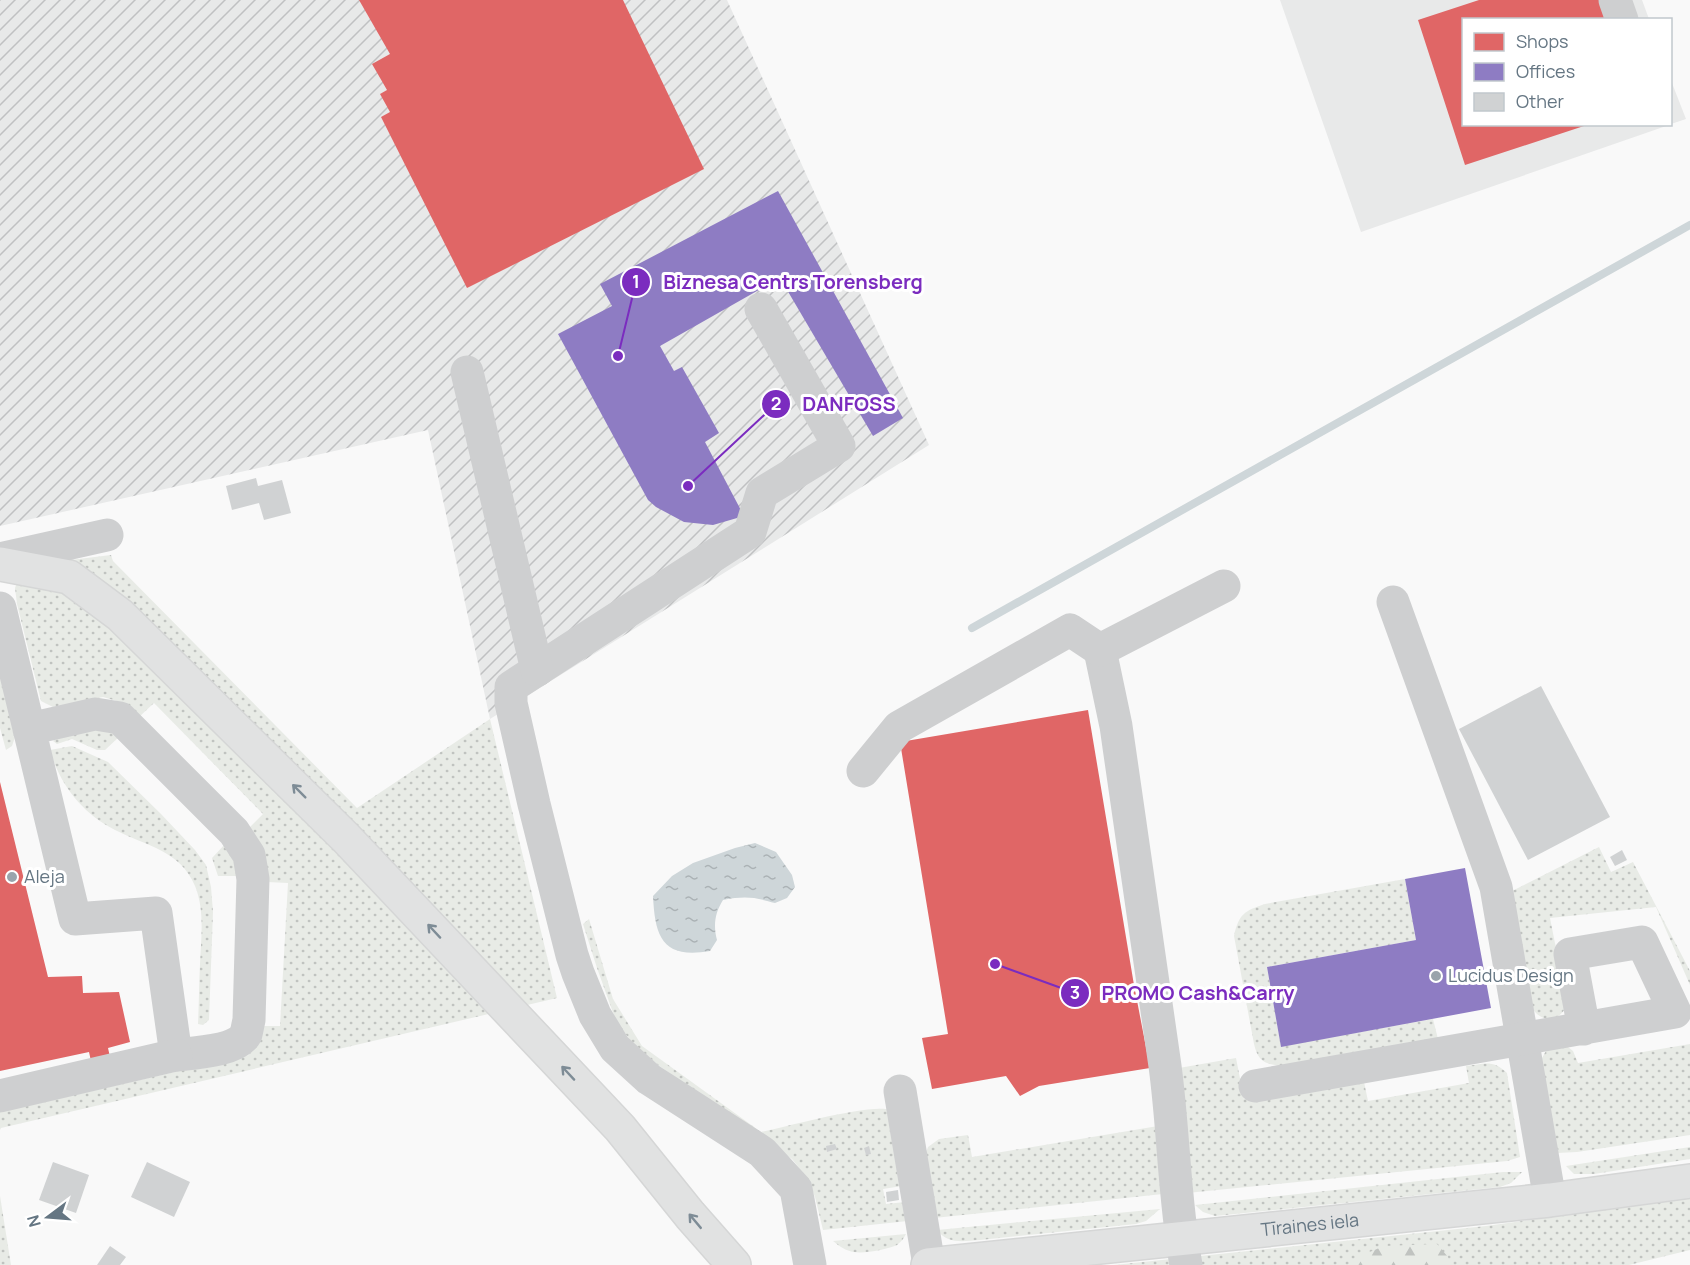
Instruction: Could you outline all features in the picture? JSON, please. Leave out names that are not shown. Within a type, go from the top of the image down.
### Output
[{"type":"highway","points":[[0,564],[69,577],[120,615],[346,838],[604,1111],[734,1265]]},
{"type":"highway","name":"Tīraines iela","points":[[928,1265],[1183,1252],[1690,1181]]},
{"type":"street","points":[[1615,0],[1621,18]]},
{"type":"street","points":[[761,309],[839,446],[762,493],[750,532],[511,687],[511,703],[573,955],[595,1015],[615,1048],[649,1078],[762,1152],[796,1189],[810,1265]]},
{"type":"street","points":[[467,372],[537,670]]},
{"type":"street","points":[[0,559],[107,535]]},
{"type":"street","points":[[1100,650],[1224,586]]},
{"type":"street","points":[[1393,602],[1496,887],[1550,1200]]},
{"type":"street","points":[[0,608],[75,919],[156,913],[176,1055]]},
{"type":"street","points":[[863,771],[899,727],[1070,630],[1100,650],[1116,726],[1165,1066],[1176,1200],[1183,1252]]},
{"type":"street","points":[[0,1096],[176,1055],[235,1045],[245,1035],[249,1020],[253,879],[249,855],[234,832],[120,718],[95,714],[29,729]]},
{"type":"street","points":[[1255,1086],[1584,1029]]},
{"type":"street","points":[[900,1091],[928,1265]]},
{"type":"shaded area","points":[[0,0],[727,0],[929,445],[490,719],[428,430],[0,526]]},
{"type":"shaded area","points":[[1280,0],[1642,0],[1649,18],[1462,18],[1462,126],[1666,126],[1361,232]]},
{"type":"shaded area","points":[[1672,83],[1686,119],[1672,124]]},
{"type":"green space","points":[[111,555],[113,561],[357,808],[490,719],[557,998],[0,1130],[0,1112],[249,1055],[254,1047],[259,1026],[280,1026],[288,883],[267,882],[247,830],[263,814],[154,703],[138,718],[117,701],[103,697],[53,707],[41,701],[17,604],[15,588],[19,577],[38,564]]},
{"type":"green space","points":[[0,666],[16,734],[12,746],[6,750],[0,728]]},
{"type":"green space","points":[[95,727],[120,736],[105,750],[97,750],[72,739],[57,744],[53,741],[58,737]]},
{"type":"green space","points":[[72,746],[108,762],[161,814],[206,865],[213,912],[209,1020],[203,1025],[198,1024],[202,925],[195,886],[181,864],[161,850],[103,823],[74,797],[60,775],[50,750]]},
{"type":"green space","points":[[226,843],[240,876],[218,876],[212,858]]},
{"type":"green space","points":[[1599,847],[1611,872],[1633,862],[1690,971],[1690,985],[1656,907],[1550,918],[1567,1004],[1556,1017],[1546,1019],[1532,1008],[1512,891]]},
{"type":"green space","points":[[1405,879],[1416,940],[1267,967],[1281,1046],[1433,1019],[1438,1039],[1281,1066],[1263,1061],[1254,1044],[1234,936],[1243,914],[1265,904]]},
{"type":"green space","points":[[589,919],[613,999],[642,1046],[761,1132],[828,1116],[865,1110],[890,1110],[902,1186],[883,1189],[886,1204],[905,1202],[908,1221],[823,1230],[808,1179],[792,1159],[658,1065],[633,1044],[616,1021],[597,968],[583,924]]},
{"type":"green space","points":[[1690,1044],[1690,1135],[1557,1153],[1541,1060],[1548,1047],[1568,1047],[1573,1051],[1578,1063]]},
{"type":"green space","points":[[1236,1058],[1244,1099],[1363,1077],[1368,1101],[1469,1083],[1466,1066],[1493,1064],[1507,1073],[1520,1157],[1507,1161],[1187,1193],[1179,1068]]},
{"type":"green space","points":[[1158,1126],[1163,1194],[934,1218],[924,1158],[928,1147],[939,1139],[968,1135],[972,1157]]},
{"type":"green space","points":[[1690,1147],[1690,1159],[1594,1174],[1574,1174],[1566,1166]]},
{"type":"green space","points":[[1503,1172],[1522,1172],[1511,1183],[1500,1187],[1215,1216],[1203,1212],[1195,1205]]},
{"type":"green space","points":[[0,1196],[11,1265],[0,1265]]},
{"type":"green space","points":[[1690,1198],[1690,1250],[1629,1265],[1114,1265],[1486,1226]]},
{"type":"green space","points":[[1160,1209],[1146,1221],[1136,1224],[980,1240],[951,1240],[937,1230]]},
{"type":"green space","points":[[906,1234],[897,1245],[883,1250],[864,1252],[848,1251],[833,1241]]},
{"type":"green space","points":[[1437,1244],[1448,1257],[1450,1265],[1356,1265],[1360,1256],[1384,1246]]},
{"type":"water","points":[[755,843],[776,852],[792,875],[795,887],[787,898],[775,903],[749,898],[723,900],[716,919],[717,940],[710,951],[694,953],[672,948],[660,934],[656,923],[653,896],[672,876],[693,863]]},
{"type":"building: Shops","points":[[359,0],[623,0],[704,169],[467,288],[381,117],[390,112],[380,94],[387,90],[372,64],[390,54]]},
{"type":"building: Shops","points":[[1479,0],[1600,0],[1606,18],[1462,18],[1462,126],[1584,126],[1465,165],[1418,20]]},
{"type":"building: Shops","points":[[1088,710],[1150,1068],[1039,1086],[1020,1096],[1006,1076],[932,1089],[922,1038],[948,1034],[900,742]]},
{"type":"building: Shops","name":"Aleja","points":[[0,782],[48,977],[82,976],[83,993],[119,992],[130,1042],[108,1048],[110,1057],[91,1061],[89,1052],[0,1071]]},
{"type":"building: Offices","points":[[778,191],[903,418],[873,436],[780,278],[660,346],[674,371],[682,367],[719,433],[705,442],[744,516],[713,525],[684,522],[656,507],[648,500],[558,334],[612,306],[600,284]]},
{"type":"building: Offices","points":[[1465,868],[1491,1008],[1281,1047],[1267,967],[1416,940],[1405,879]]},
{"type":"building: Other","points":[[256,478],[258,486],[282,480],[291,513],[264,520],[259,503],[232,510],[226,486]]},
{"type":"building: Other","points":[[1541,686],[1610,817],[1528,860],[1459,729]]},
{"type":"building: Other","points":[[1622,850],[1627,860],[1615,866],[1610,857]]},
{"type":"building: Other","points":[[835,1144],[837,1149],[827,1152],[826,1146]]},
{"type":"building: Other","points":[[869,1146],[871,1154],[866,1155],[864,1148]]},
{"type":"building: Other","points":[[53,1162],[89,1175],[76,1213],[39,1200]]},
{"type":"building: Other","points":[[147,1162],[190,1182],[174,1217],[131,1197]]},
{"type":"building: Other","points":[[898,1190],[899,1200],[887,1202],[886,1192]]},
{"type":"building: Other","points":[[110,1246],[126,1257],[120,1265],[97,1265]]},
{"type":"waterway","points":[[972,628],[1690,225]]},
{"type":"place","name":"Biznesa Centrs Torensberg","points":[[618,356]]},
{"type":"place","name":"DANFOSS","points":[[688,486]]},
{"type":"place","name":"Aleja","points":[[12,877]]},
{"type":"place","name":"PROMO Cash&Carry","points":[[995,964]]},
{"type":"place","name":"Lucidus Design","points":[[1436,976]]}]
